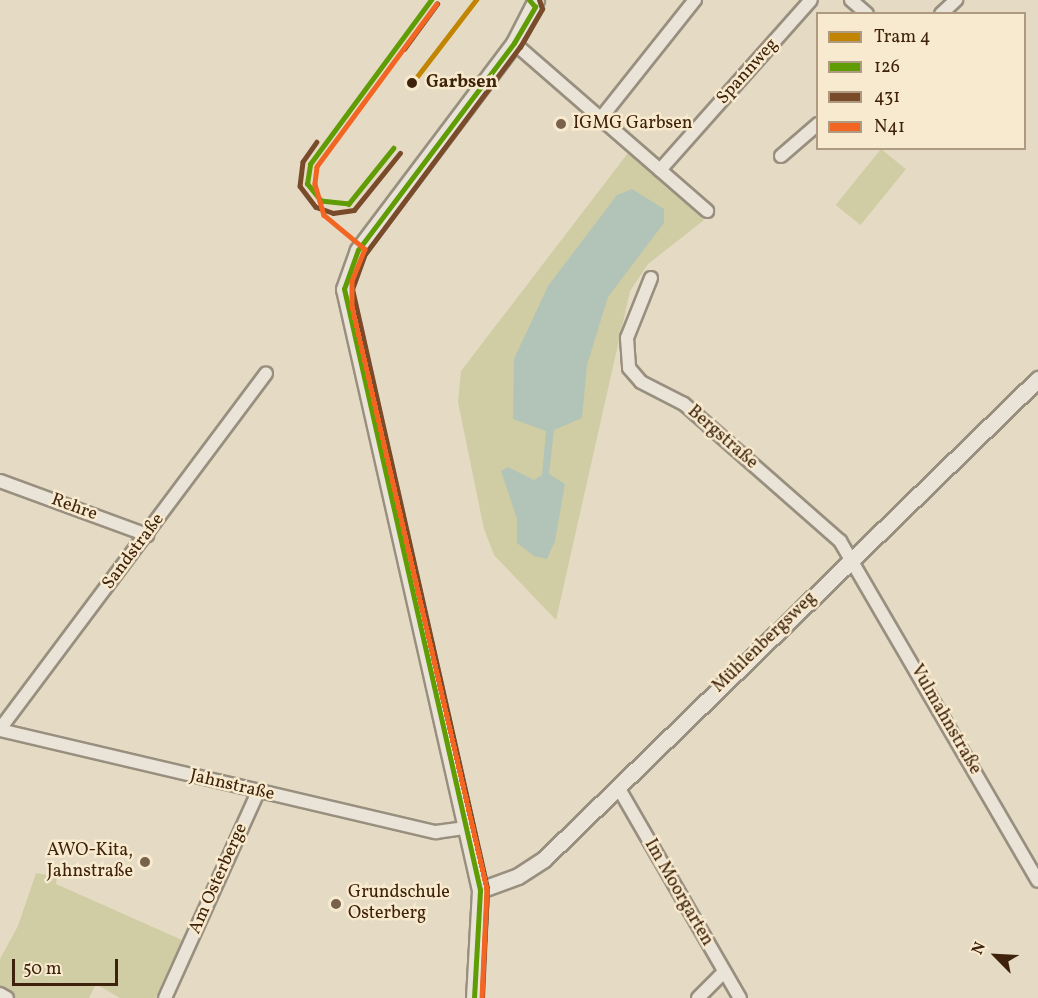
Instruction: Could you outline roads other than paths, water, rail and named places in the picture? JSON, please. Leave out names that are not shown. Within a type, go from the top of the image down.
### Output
[{"type":"street","points":[[522,29],[525,0]]},
{"type":"street","points":[[474,998],[480,890],[345,306],[351,260],[514,43],[536,0]]},
{"type":"street","points":[[601,118],[694,0]]},
{"type":"street","name":"Spannweg","points":[[660,170],[811,0]]},
{"type":"street","points":[[851,0],[865,12]]},
{"type":"street","points":[[943,12],[956,0]]},
{"type":"street","points":[[514,43],[707,211]]},
{"type":"street","points":[[781,156],[816,126]]},
{"type":"street","name":"Bergstraße","points":[[651,278],[627,338],[627,360],[635,376],[684,404],[840,541],[851,560]]},
{"type":"street","name":"Sandstraße","points":[[0,729],[266,374]]},
{"type":"street","name":"Mühlenbergsweg","points":[[480,890],[528,871],[618,787],[1038,378]]},
{"type":"street","name":"Rehre","points":[[0,481],[147,535]]},
{"type":"street","name":"Vulmahnstraße","points":[[851,560],[1038,881]]},
{"type":"street","name":"Jahnstraße","points":[[0,729],[258,792],[436,832],[464,828]]},
{"type":"street","name":"Im Moorgarten","points":[[618,787],[740,998]]},
{"type":"street","name":"Am Osterberge","points":[[165,998],[258,792]]},
{"type":"street","points":[[698,998],[724,972]]},
{"type":"street","points":[[0,994],[7,998]]},
{"type":"tram line","name":"4","points":[[412,83],[476,0]]},
{"type":"place","name":"Garbsen","points":[[412,83]]},
{"type":"place","name":"IGMG Garbsen","points":[[561,124]]},
{"type":"place","name":"AWO-Kita, Jahnstraße","points":[[145,862]]},
{"type":"place","name":"Grundschule Osterberg","points":[[336,904]]}]
